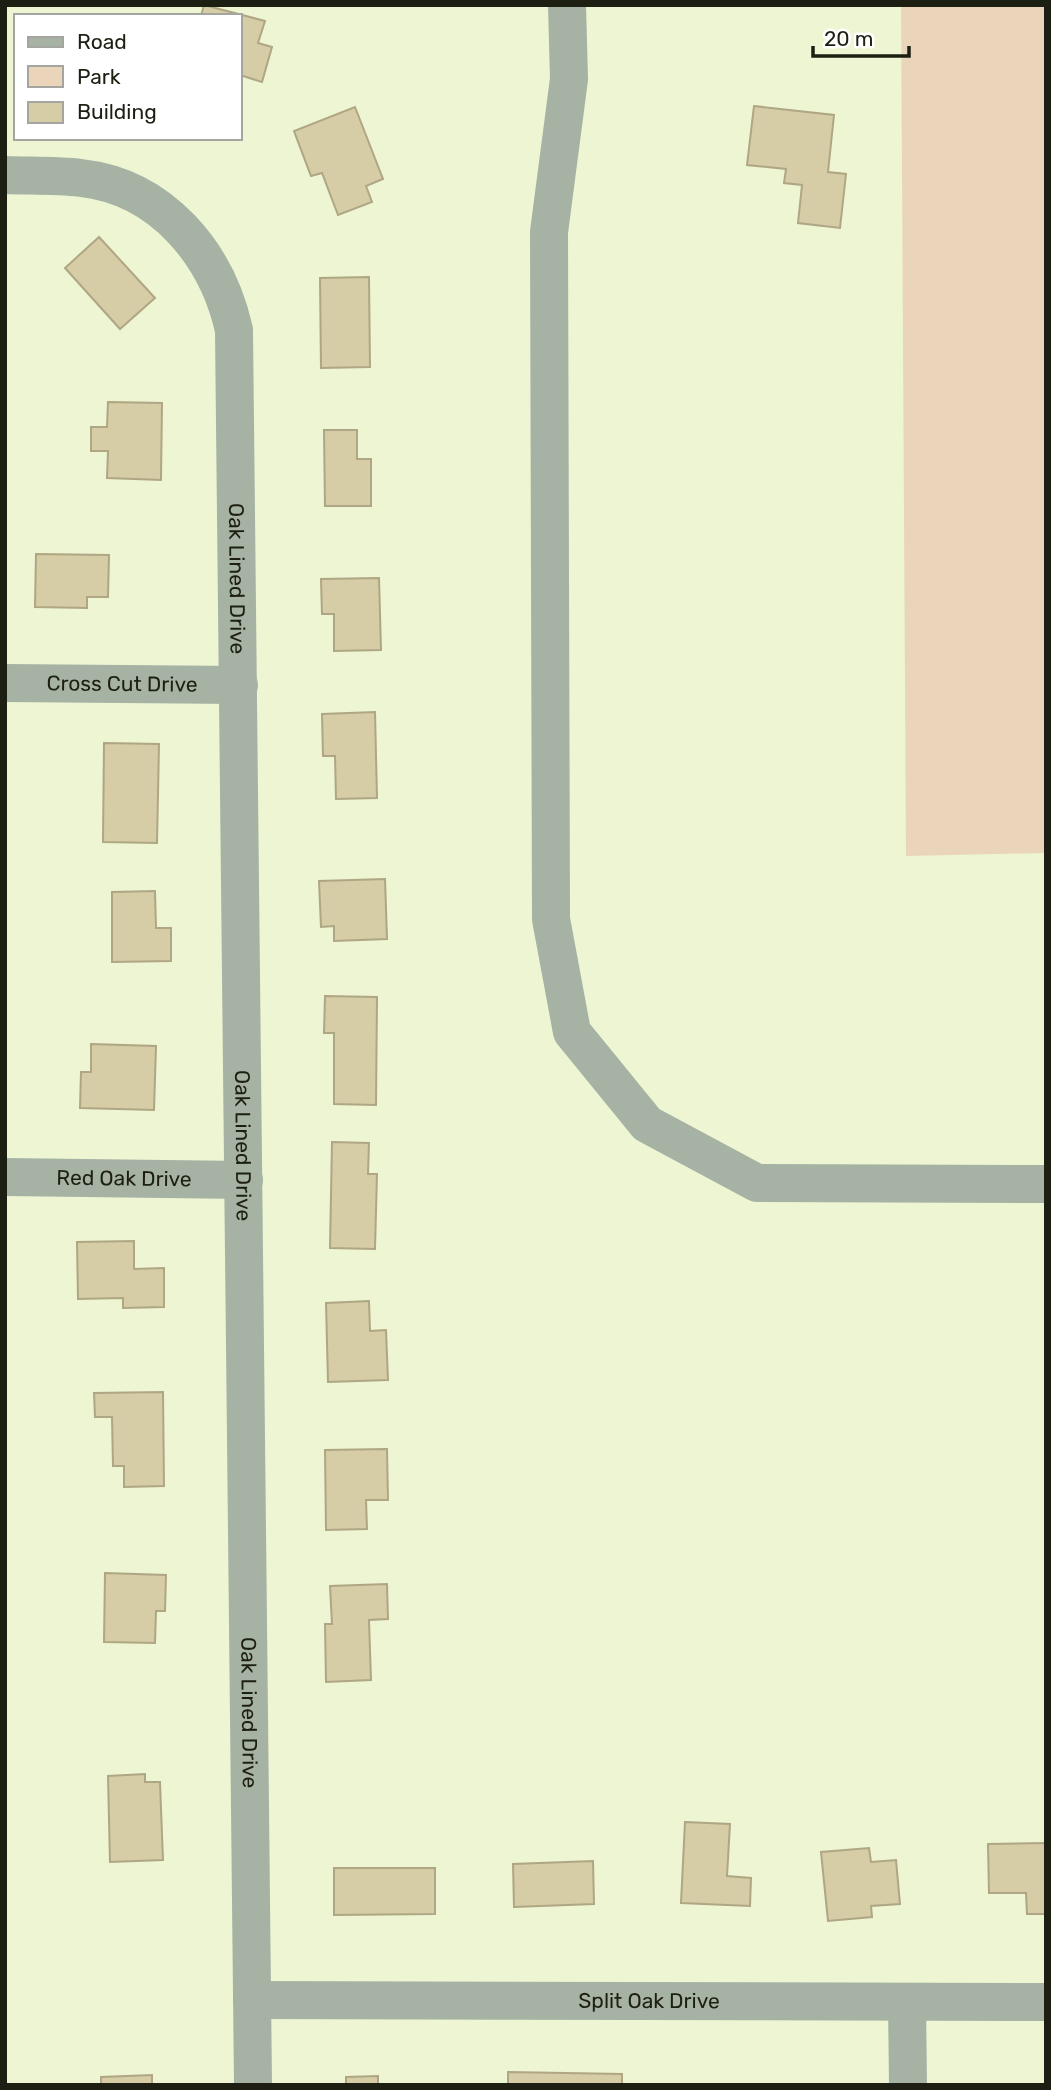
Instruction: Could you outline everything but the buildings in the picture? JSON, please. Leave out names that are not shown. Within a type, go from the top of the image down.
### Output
[{"type":"street","points":[[567,5],[569,79],[549,232],[551,905],[572,1032],[647,1124],[757,1183],[1046,1184]]},
{"type":"street","name":"Oak Lined Drive","points":[[5,175],[83,178],[145,199],[177,223],[210,264],[228,305],[234,330],[253,2085]]},
{"type":"street","name":"Cross Cut Drive","points":[[5,683],[239,685]]},
{"type":"street","name":"Red Oak Drive","points":[[5,1177],[244,1180]]},
{"type":"street","name":"Split Oak Drive","points":[[252,2000],[1046,2002]]},
{"type":"street","points":[[907,2002],[908,2085]]},
{"type":"green space","points":[[901,5],[1046,5],[1046,853],[906,856]]}]
